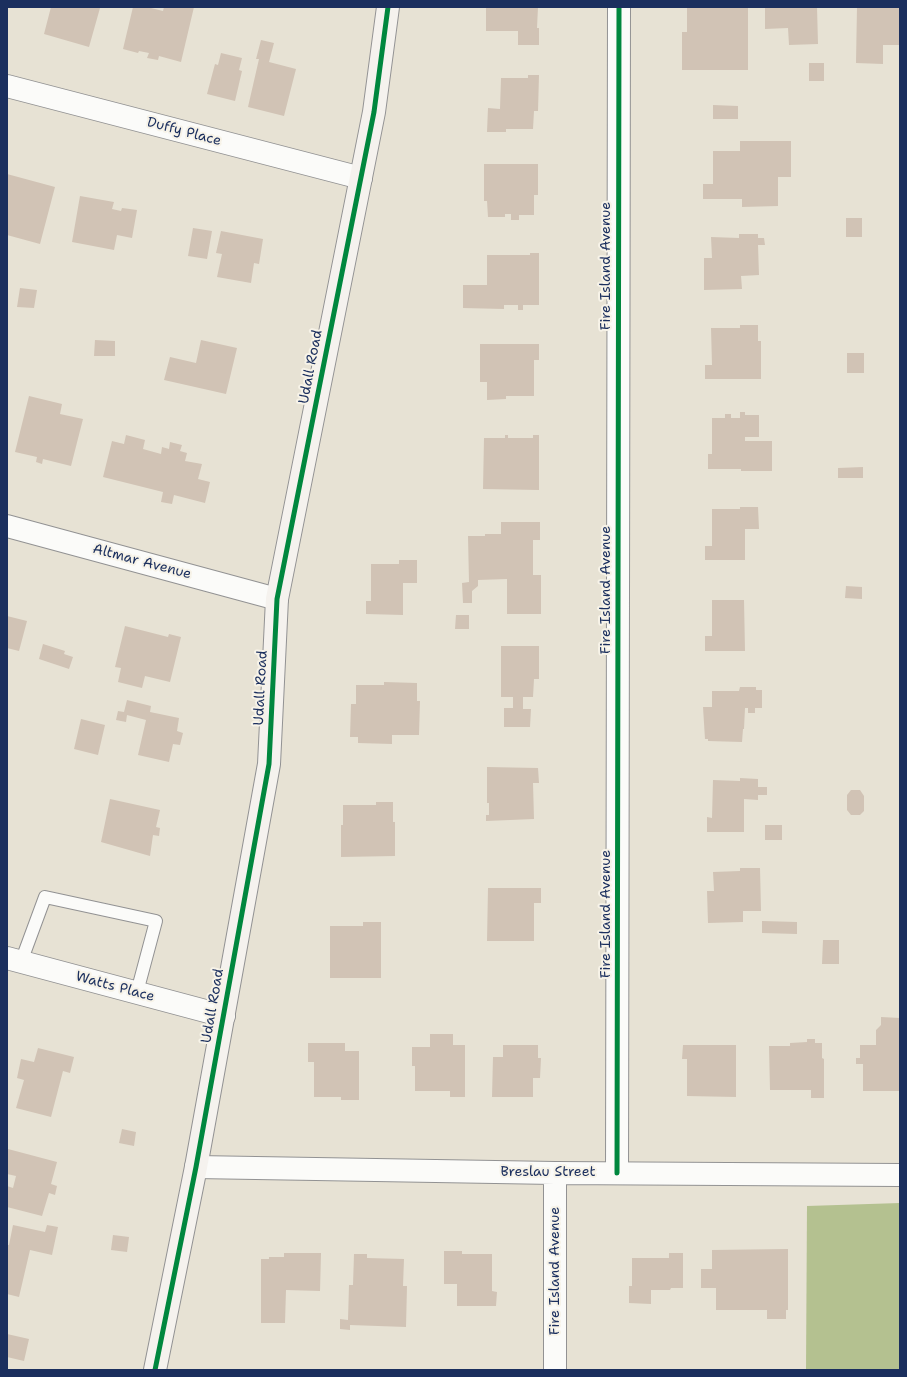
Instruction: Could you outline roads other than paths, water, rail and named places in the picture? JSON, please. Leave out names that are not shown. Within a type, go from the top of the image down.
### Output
[{"type":"street","name":"Udall Road","points":[[155,1370],[196,1168],[268,764],[278,599],[374,112],[388,7]]},
{"type":"street","name":"Fire Island Avenue","points":[[617,1173],[619,7]]},
{"type":"street","name":"Duffy Place","points":[[7,86],[361,178]]},
{"type":"street","name":"Altmar Avenue","points":[[7,526],[278,599]]},
{"type":"street","name":"Watts Place","points":[[14,960],[224,1016]]},
{"type":"street","name":"Breslau Street","points":[[196,1168],[555,1173],[900,1175]]},
{"type":"street","name":"Fire Island Avenue","points":[[555,1173],[555,1370]]},
{"type":"lane","points":[[14,960],[45,897],[156,921],[137,992]]}]
